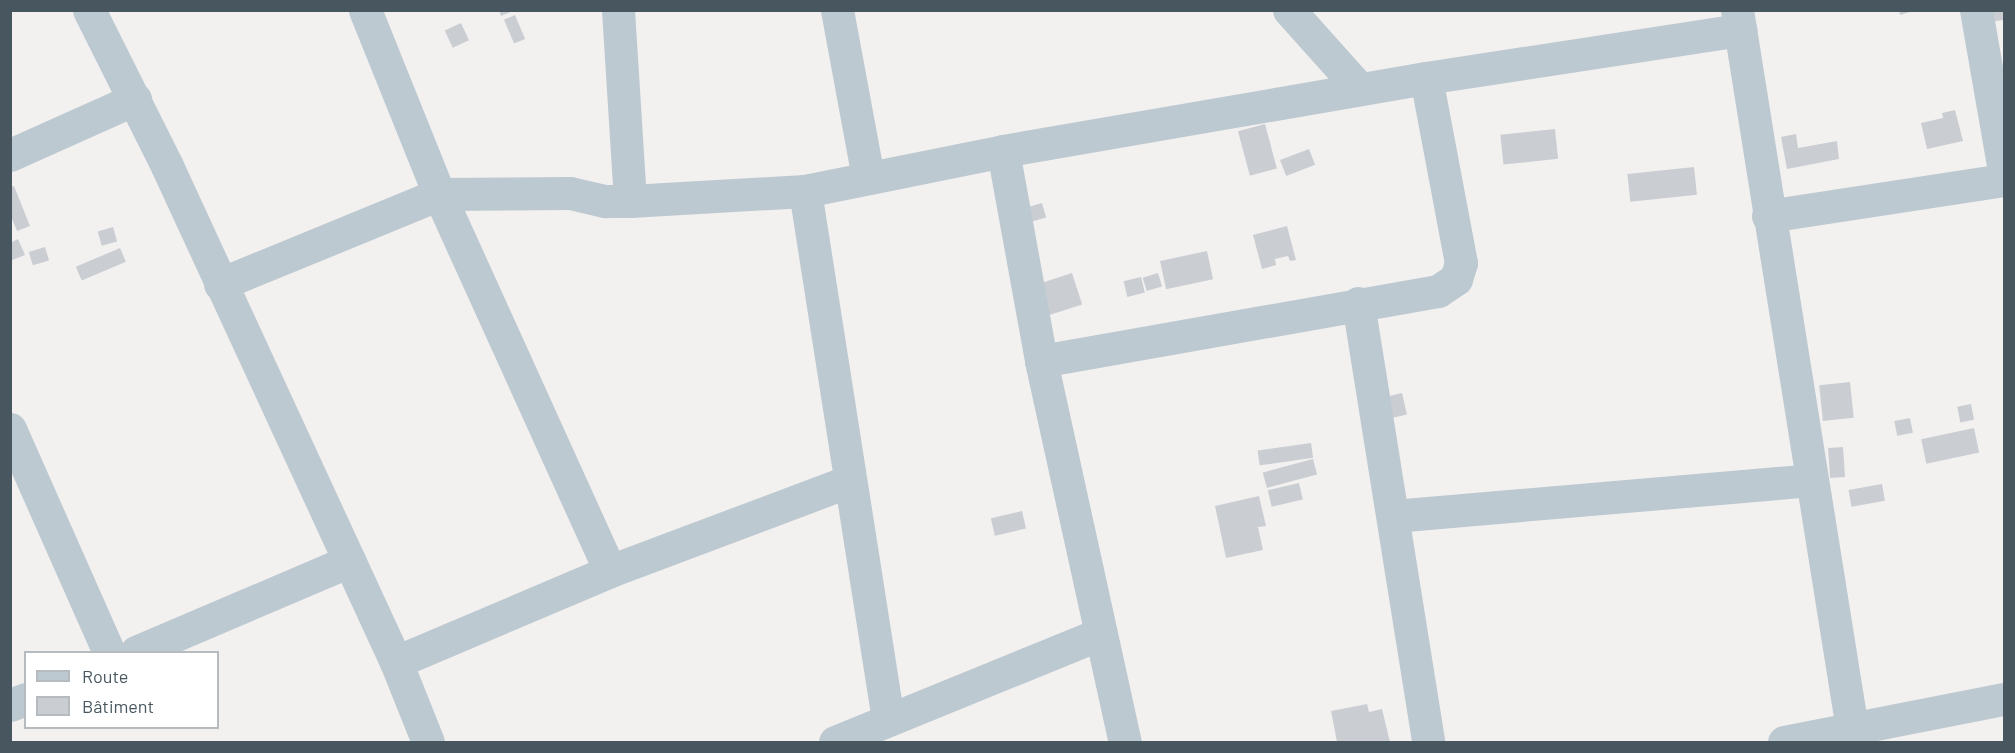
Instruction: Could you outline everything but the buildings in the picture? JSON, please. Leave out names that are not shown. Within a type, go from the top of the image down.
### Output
[{"type":"street","points":[[89,10],[135,99],[396,662],[428,742]]},
{"type":"street","points":[[365,10],[439,194],[610,571]]},
{"type":"street","points":[[618,10],[630,201]]},
{"type":"street","points":[[837,10],[868,177]]},
{"type":"street","points":[[1289,10],[1360,89]]},
{"type":"street","points":[[1976,10],[2004,171]]},
{"type":"street","points":[[219,284],[439,194],[570,193],[606,201],[630,201],[805,191],[1003,151],[1426,78],[1739,20],[1768,216],[1852,729]]},
{"type":"street","points":[[1041,361],[1358,303],[1438,291],[1456,279],[1461,263],[1426,78]]},
{"type":"street","points":[[10,155],[135,99]]},
{"type":"street","points":[[1003,151],[1041,361],[1125,742]]},
{"type":"street","points":[[1768,216],[2004,180]]},
{"type":"street","points":[[805,191],[888,720]]},
{"type":"street","points":[[1358,303],[1428,742]]},
{"type":"street","points":[[10,429],[109,651]]},
{"type":"street","points":[[1393,516],[1811,480]]},
{"type":"street","points":[[396,662],[610,571],[850,481]]},
{"type":"street","points":[[138,651],[349,561]]},
{"type":"street","points":[[836,742],[1100,634]]},
{"type":"street","points":[[1784,742],[2004,699]]}]
